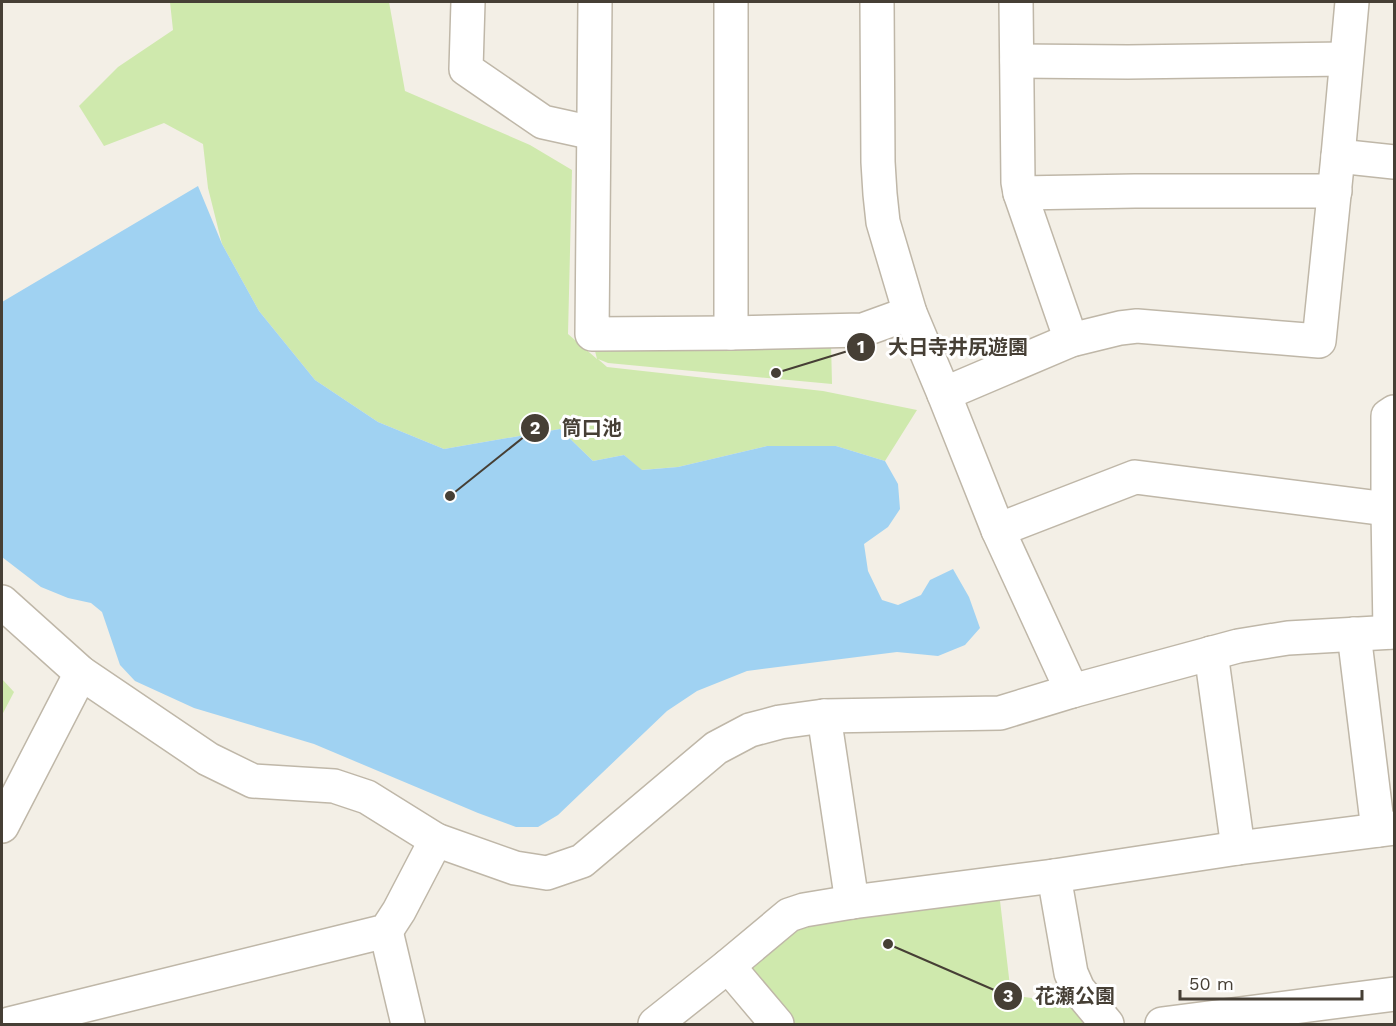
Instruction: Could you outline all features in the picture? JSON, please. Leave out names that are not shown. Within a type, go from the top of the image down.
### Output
[{"type":"street","points":[[468,2],[466,69],[543,122],[593,134]]},
{"type":"street","points":[[595,2],[592,334],[863,330],[910,313]]},
{"type":"street","points":[[730,333],[731,2]]},
{"type":"street","points":[[877,2],[878,151],[883,222],[910,313],[998,530],[1072,691]]},
{"type":"street","points":[[1016,2],[1018,182],[1071,340]]},
{"type":"street","points":[[944,394],[1071,340],[1120,328],[1137,326],[1319,341],[1352,2]]},
{"type":"street","points":[[1017,62],[1346,59]]},
{"type":"street","points":[[1338,156],[1395,162]]},
{"type":"street","points":[[1020,193],[1335,191]]},
{"type":"street","points":[[2,602],[81,673],[208,759],[253,781],[334,786],[367,797],[435,840],[515,868],[546,873],[582,861],[716,748],[750,730],[780,722],[825,716],[1000,712],[1238,646],[1288,638],[1392,632],[1388,416],[1395,412]]},
{"type":"street","points":[[998,530],[1135,477],[1391,510]]},
{"type":"street","points":[[655,1024],[789,915],[804,910],[1386,829],[1354,634]]},
{"type":"street","points":[[1211,653],[1238,848]]},
{"type":"street","points":[[2,826],[81,673]]},
{"type":"street","points":[[825,716],[852,902]]},
{"type":"street","points":[[9,1024],[386,931],[399,911],[435,840]]},
{"type":"street","points":[[1054,876],[1071,973],[1078,988],[1107,1024]]},
{"type":"street","points":[[386,931],[408,1024]]},
{"type":"street","points":[[728,966],[777,1024]]},
{"type":"street","points":[[1162,1024],[1395,994]]},
{"type":"green space","points":[[170,2],[389,2],[405,91],[530,145],[572,170],[568,334],[597,359],[593,343],[831,342],[832,384],[608,363],[598,359],[607,367],[823,391],[917,410],[885,461],[836,446],[767,446],[678,467],[641,470],[624,455],[593,461],[560,429],[444,449],[378,422],[315,380],[259,311],[222,244],[208,188],[203,144],[164,123],[104,146],[79,106],[118,67],[173,30]]},
{"type":"green space","points":[[2,679],[14,692],[2,715]]},
{"type":"green space","points":[[999,892],[1011,995],[1079,1005],[1085,1014],[1082,1024],[789,1024],[746,964],[794,923]]},
{"type":"water","points":[[198,186],[222,244],[259,311],[315,380],[378,422],[444,449],[560,429],[593,461],[624,455],[642,470],[678,467],[767,446],[836,446],[885,461],[898,484],[900,509],[888,527],[864,544],[868,571],[882,600],[898,605],[921,595],[930,580],[953,569],[969,597],[980,628],[965,645],[938,656],[897,652],[747,671],[697,691],[667,711],[558,815],[538,827],[516,827],[314,744],[194,708],[135,681],[120,665],[102,612],[91,603],[68,598],[41,587],[2,557],[2,302]]},
{"type":"place","name":"大日寺井尻遊園","points":[[776,373]]},
{"type":"place","name":"筒口池","points":[[450,496]]},
{"type":"place","name":"花瀬公園","points":[[888,944]]}]
